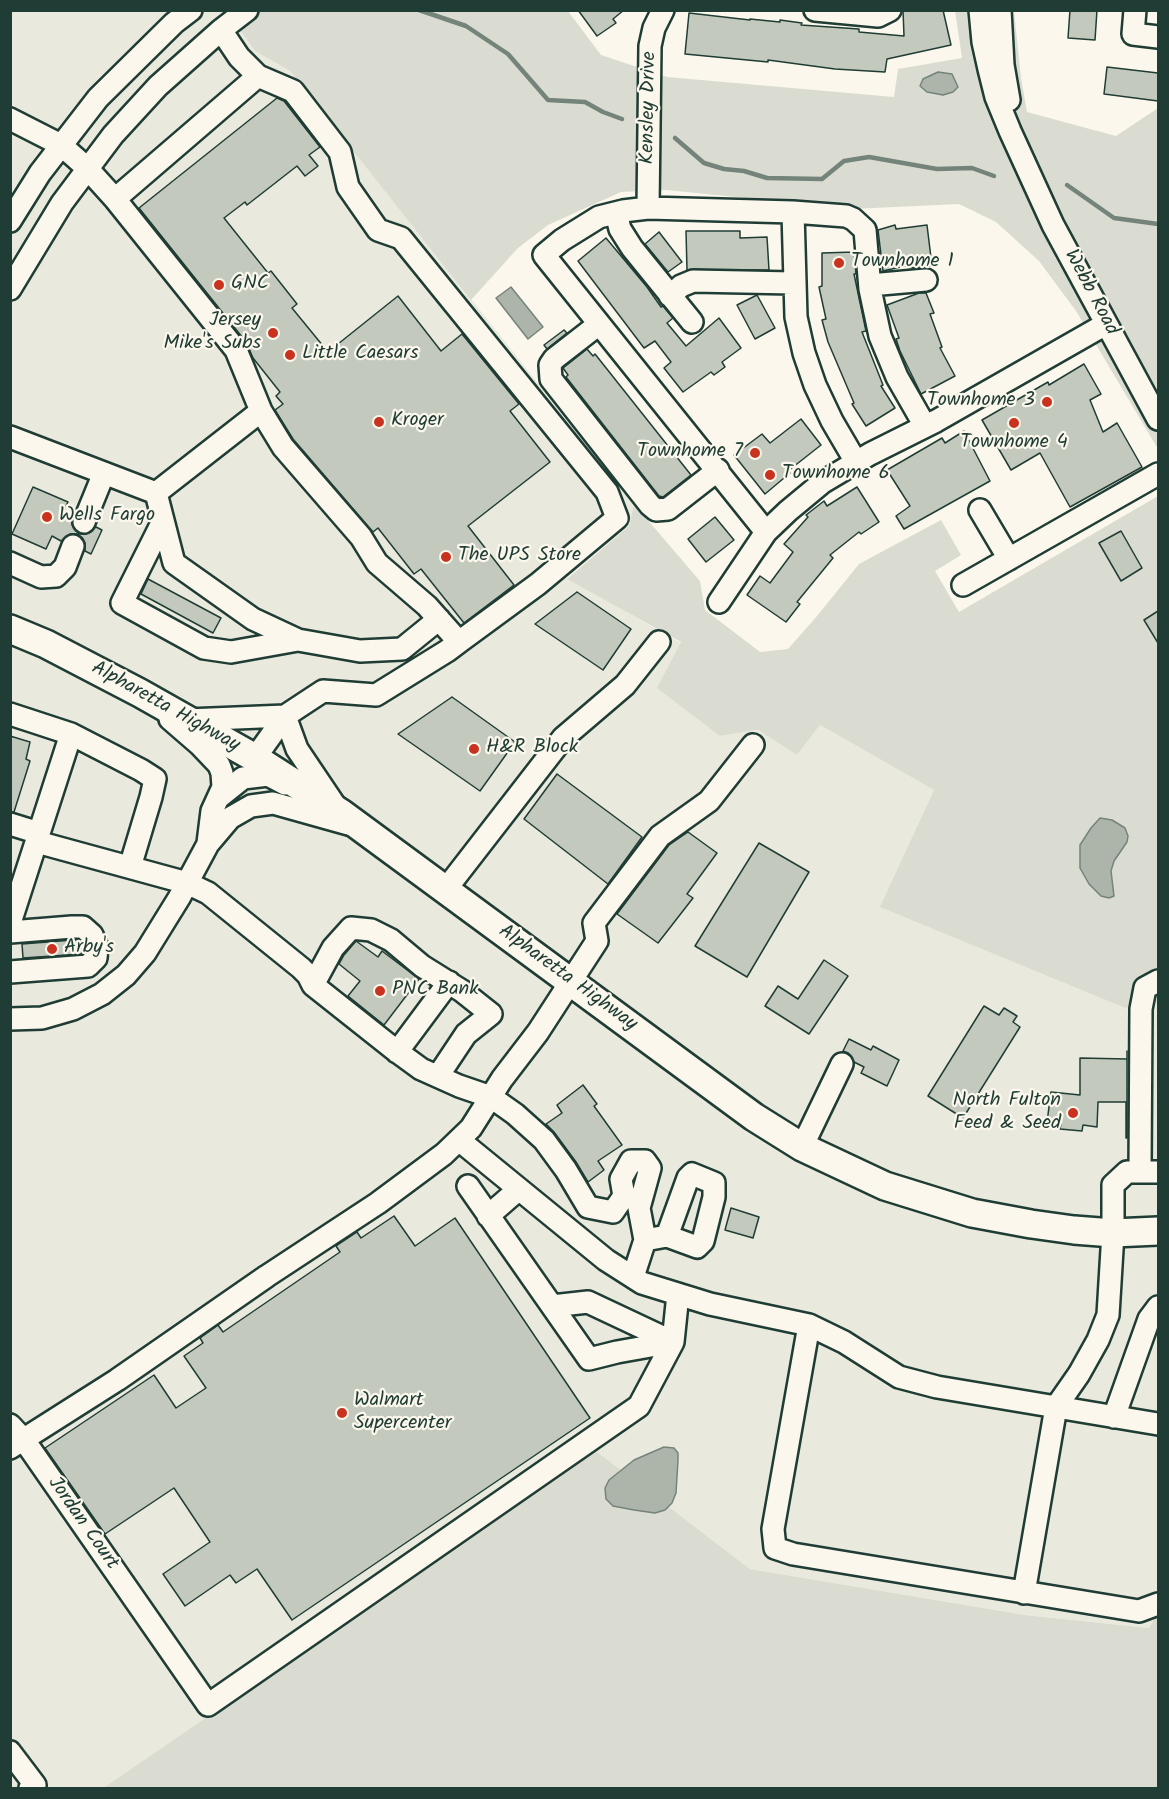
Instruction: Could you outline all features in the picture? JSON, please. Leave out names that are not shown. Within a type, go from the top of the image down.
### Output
[{"type":"main road","name":"Alpharetta Highway","points":[[10,629],[46,644],[140,693],[255,758],[341,814],[754,1117],[802,1146],[885,1186],[972,1213],[1031,1224],[1113,1233],[1158,1231]]},
{"type":"street","points":[[10,221],[40,173],[98,98],[190,10]]},
{"type":"street","points":[[10,289],[62,203],[112,135],[158,86],[247,10]]},
{"type":"street","name":"Kensley Drive","points":[[648,208],[650,46],[654,28],[663,10]]},
{"type":"street","points":[[815,10],[878,15],[890,10]]},
{"type":"street","name":"Webb Road","points":[[980,10],[983,42],[996,97],[1025,165],[1041,201],[1158,419]]},
{"type":"street","name":"Webb Road","points":[[1000,10],[1009,102],[1014,129],[1025,165]]},
{"type":"street","points":[[1136,10],[1133,33],[1158,37]]},
{"type":"street","points":[[221,30],[239,57],[258,76],[292,91],[305,107],[340,152],[348,187],[378,230],[401,238],[607,492],[617,518],[538,584],[447,651],[376,695],[323,691],[285,716],[255,758]]},
{"type":"street","points":[[115,200],[258,76]]},
{"type":"street","points":[[10,119],[61,145],[87,168],[115,200],[236,351],[261,411],[283,447],[361,537],[377,563],[427,606],[459,642]]},
{"type":"street","points":[[766,532],[544,255],[581,227],[599,217],[648,208],[793,212],[846,216],[860,224],[865,230],[867,239],[874,313],[887,357],[925,426]]},
{"type":"street","points":[[793,212],[793,283],[796,317],[804,353],[815,385],[832,421],[856,462]]},
{"type":"street","points":[[616,213],[624,237],[692,321]]},
{"type":"street","points":[[870,285],[926,280]]},
{"type":"street","points":[[670,296],[681,286],[693,281],[793,283]]},
{"type":"street","points":[[599,324],[554,360],[549,371],[555,387],[650,505],[656,510],[674,505],[718,470]]},
{"type":"street","points":[[719,602],[766,532],[788,510],[823,482],[1106,324]]},
{"type":"street","points":[[156,493],[261,411]]},
{"type":"street","points":[[10,437],[156,493]]},
{"type":"street","points":[[84,522],[104,473]]},
{"type":"street","points":[[963,585],[1158,474]]},
{"type":"street","points":[[156,493],[174,563],[253,619],[298,640],[360,651],[402,649],[439,619]]},
{"type":"street","points":[[981,510],[1009,559]]},
{"type":"street","points":[[163,521],[122,603],[204,648],[231,652],[298,640]]},
{"type":"street","points":[[10,563],[41,577],[56,576],[65,567],[73,546]]},
{"type":"street","points":[[446,889],[563,738],[625,685],[659,642]]},
{"type":"street","points":[[140,693],[200,745],[219,765],[223,787],[212,811],[208,844]]},
{"type":"street","points":[[10,714],[71,734],[155,779],[130,867]]},
{"type":"street","points":[[187,720],[285,716]]},
{"type":"street","points":[[285,716],[297,748],[341,814]]},
{"type":"street","points":[[10,923],[71,734]]},
{"type":"street","points":[[15,1438],[378,1203],[444,1154],[459,1140],[471,1128],[597,941],[594,923],[660,836],[709,801],[753,745]]},
{"type":"street","points":[[218,798],[243,778],[268,776],[341,814]]},
{"type":"street","points":[[10,1018],[42,1018],[73,1009],[102,994],[126,975],[145,953],[208,844],[230,818],[251,806],[273,803],[341,814]]},
{"type":"street","points":[[10,824],[38,838],[187,883],[208,893],[301,968],[308,975],[312,985],[397,1052],[421,1069],[491,1097],[515,1114],[544,1140],[566,1170],[588,1207],[613,1212],[624,1196],[621,1179],[631,1161],[645,1161],[650,1168],[639,1208],[645,1240],[633,1277]]},
{"type":"street","points":[[10,932],[83,927],[92,935],[97,947],[96,958],[88,966],[10,972]]},
{"type":"street","points":[[312,985],[333,948],[351,928],[371,930],[391,940],[422,966],[462,991],[491,1014],[466,1034],[438,1076]]},
{"type":"street","points":[[1024,1593],[1056,1407],[1084,1365],[1098,1340],[1108,1315],[1113,1233],[1113,1185],[1127,1172],[1149,1172],[1141,1009],[1145,988],[1158,981]]},
{"type":"street","points":[[397,1052],[449,982]]},
{"type":"street","points":[[802,1146],[842,1064]]},
{"type":"street","points":[[459,1140],[606,1260],[642,1283],[710,1304],[809,1325],[843,1342],[899,1377],[936,1387],[1158,1424]]},
{"type":"street","points":[[645,1240],[667,1236],[698,1246],[703,1241],[714,1197],[714,1183],[692,1174],[686,1182],[667,1236]]},
{"type":"street","points":[[468,1186],[589,1359],[673,1342]]},
{"type":"street","points":[[488,1216],[519,1189]]},
{"type":"street","points":[[673,1342],[678,1294]]},
{"type":"street","points":[[552,1306],[588,1302],[673,1342]]},
{"type":"street","points":[[1114,1417],[1149,1319],[1158,1307]]},
{"type":"street","points":[[809,1325],[773,1529],[775,1548],[793,1554],[1139,1611],[1158,1604]]},
{"type":"street","name":"Jordan Court","points":[[15,1438],[152,1624],[208,1705],[639,1406],[673,1342]]},
{"type":"street","points":[[10,1752],[35,1787]]},
{"type":"shaded area","points":[[11,11],[226,11],[255,51],[290,71],[634,504],[629,526],[567,578],[681,643],[720,736],[758,730],[797,755],[820,725],[934,790],[881,907],[1125,1008],[1158,1003],[1158,1612],[1149,1628],[1025,1615],[750,1569],[596,1451],[103,1788],[11,1788]]},
{"type":"shaded area","points":[[226,11],[568,11],[601,55],[667,77],[894,97],[898,69],[962,58],[955,11],[1014,11],[1027,112],[1116,136],[1158,108],[1158,449],[1076,311],[1039,261],[996,222],[959,204],[852,209],[667,190],[621,192],[548,225],[518,248],[471,300],[290,71],[255,51]]},
{"type":"shaded area","points":[[938,72],[952,74],[958,87],[953,92],[943,95],[927,92],[920,86],[923,79]]},
{"type":"shaded area","points":[[511,287],[543,327],[528,339],[496,298]]},
{"type":"shaded area","points":[[1158,496],[1158,1003],[1125,1008],[880,907],[934,790],[820,725],[797,755],[758,730],[720,736],[657,688],[681,642],[567,579],[629,526],[634,504],[700,581],[705,610],[760,652],[788,649],[859,564],[941,520],[961,555],[935,571],[959,612]]},
{"type":"shaded area","points":[[1100,818],[1112,820],[1125,828],[1128,836],[1127,842],[1114,861],[1111,871],[1114,896],[1109,898],[1101,896],[1089,884],[1080,868],[1080,845]]},
{"type":"shaded area","points":[[664,1447],[674,1448],[678,1453],[676,1493],[672,1503],[665,1510],[655,1513],[613,1506],[606,1499],[605,1488],[609,1480],[634,1460]]},
{"type":"shaded area","points":[[596,1451],[750,1569],[1025,1615],[1149,1628],[1158,1612],[1158,1788],[103,1788]]},
{"type":"building","points":[[578,10],[624,10],[613,19],[616,23],[597,36]]},
{"type":"building","points":[[903,10],[943,10],[951,45],[887,59],[885,72],[685,54],[689,13],[750,20],[780,22],[780,20],[802,23],[801,25],[859,29],[859,32],[904,36]]},
{"type":"building","points":[[1070,10],[1097,10],[1095,40],[1068,38]]},
{"type":"building","points":[[1107,67],[1158,73],[1158,101],[1104,94]]},
{"type":"building","points":[[277,98],[284,101],[320,147],[309,155],[318,166],[305,176],[297,166],[247,205],[245,202],[224,218],[268,273],[271,271],[297,304],[292,308],[328,352],[398,296],[441,351],[462,334],[519,404],[510,411],[550,462],[468,526],[514,585],[464,623],[421,569],[414,574],[378,528],[373,532],[293,439],[275,410],[283,404],[276,396],[280,392],[253,358],[246,342],[139,208]]},
{"type":"building","points":[[895,225],[896,229],[927,225],[932,266],[909,268],[909,265],[883,271],[878,230]]},
{"type":"building","points":[[686,231],[740,231],[740,238],[767,237],[769,270],[687,270]]},
{"type":"building","points":[[659,232],[682,262],[668,272],[645,244]]},
{"type":"building","points":[[606,238],[661,307],[663,306],[673,318],[667,323],[686,346],[719,318],[741,348],[722,362],[725,367],[714,375],[711,372],[683,392],[664,368],[671,362],[655,341],[644,348],[578,261]]},
{"type":"building","points":[[854,252],[856,274],[854,274],[866,331],[862,332],[883,385],[881,386],[895,408],[866,426],[852,404],[854,403],[828,342],[822,320],[826,319],[819,287],[822,286],[822,253]]},
{"type":"building","points":[[919,293],[926,293],[934,313],[930,314],[942,347],[940,348],[955,376],[921,394],[900,351],[896,339],[899,338],[887,305]]},
{"type":"building","points":[[757,295],[775,328],[755,339],[737,305]]},
{"type":"building","points":[[564,330],[567,333],[547,349],[544,345]]},
{"type":"building","points":[[587,349],[593,356],[595,354],[691,475],[663,497],[659,496],[566,377],[568,375],[563,368]]},
{"type":"building","points":[[1084,364],[1101,394],[1090,400],[1103,432],[1117,423],[1142,467],[1070,507],[1040,453],[1011,470],[982,420]]},
{"type":"building","points":[[801,419],[821,445],[788,471],[790,473],[765,494],[734,455],[762,434],[770,443]]},
{"type":"building","points":[[964,431],[990,481],[904,529],[896,516],[910,506],[887,470],[942,438],[945,443]]},
{"type":"building","name":"Wells Fargo","points":[[33,487],[68,502],[63,512],[72,517],[72,524],[79,534],[86,534],[96,527],[102,530],[91,554],[85,551],[85,543],[77,534],[70,534],[61,541],[52,536],[46,549],[12,534]]},
{"type":"building","points":[[857,487],[879,522],[861,534],[859,532],[830,555],[833,558],[797,602],[800,604],[786,622],[747,595],[760,576],[770,583],[793,552],[784,544],[808,517],[806,515],[824,501],[827,506]]},
{"type":"building","points":[[715,517],[734,540],[706,562],[688,539]]},
{"type":"building","points":[[1121,531],[1142,568],[1121,581],[1099,543]]},
{"type":"building","points":[[148,579],[221,618],[213,633],[141,594]]},
{"type":"building","points":[[577,592],[631,629],[603,670],[535,624]]},
{"type":"building","points":[[1158,611],[1158,643],[1144,620]]},
{"type":"building","points":[[452,697],[515,742],[480,791],[398,734]]},
{"type":"building","points":[[10,736],[30,742],[26,759],[30,761],[14,812],[10,812]]},
{"type":"building","points":[[557,774],[642,837],[608,884],[524,819]]},
{"type":"building","points":[[688,832],[717,853],[687,894],[693,898],[658,943],[617,914],[669,845]]},
{"type":"building","points":[[759,843],[809,872],[747,977],[695,946]]},
{"type":"building","points":[[78,940],[81,942],[82,954],[23,958],[22,944]]},
{"type":"building","name":"PNC Bank","points":[[356,941],[378,957],[382,951],[419,979],[384,1025],[348,996],[360,981],[339,964]]},
{"type":"building","points":[[824,960],[848,976],[809,1034],[765,1006],[778,986],[798,999]]},
{"type":"building","points":[[984,1006],[999,1015],[1004,1008],[1017,1016],[1013,1022],[1020,1027],[963,1118],[928,1096]]},
{"type":"building","points":[[849,1039],[871,1050],[873,1046],[899,1060],[887,1086],[861,1073],[864,1067],[854,1062],[848,1053],[843,1051]]},
{"type":"building","points":[[1080,1058],[1127,1059],[1127,1138],[1126,1102],[1098,1102],[1097,1127],[1083,1125],[1082,1131],[1060,1129],[1061,1124],[1047,1122],[1051,1092],[1080,1095]]},
{"type":"building","points":[[583,1085],[597,1104],[594,1106],[622,1145],[598,1161],[604,1170],[588,1182],[576,1162],[546,1124],[562,1113],[557,1105]]},
{"type":"building","points":[[731,1208],[759,1217],[753,1238],[725,1230]]},
{"type":"building","name":"Walmart Supercenter","points":[[394,1216],[415,1246],[455,1218],[590,1418],[292,1620],[257,1569],[236,1583],[230,1575],[185,1606],[163,1574],[210,1542],[174,1488],[105,1534],[45,1448],[154,1375],[176,1408],[206,1388],[184,1356],[203,1343],[200,1338],[218,1325],[223,1332],[340,1252],[336,1246],[357,1232],[361,1238]]},
{"type":"waterway","points":[[419,10],[466,26],[508,54],[548,100],[585,102],[622,119]]},
{"type":"waterway","points":[[675,138],[704,163],[767,178],[822,179],[844,161],[869,157],[937,169],[972,168],[994,176]]},
{"type":"waterway","points":[[1067,185],[1114,218],[1158,224]]},
{"type":"place","name":"Townhome 1","points":[[839,263]]},
{"type":"place","name":"GNC","points":[[219,285]]},
{"type":"place","name":"Jersey Mike's Subs","points":[[273,333]]},
{"type":"place","name":"Little Caesars","points":[[290,355]]},
{"type":"place","name":"Townhome 3","points":[[1047,402]]},
{"type":"place","name":"Kroger","points":[[379,422]]},
{"type":"place","name":"Townhome 4","points":[[1014,423]]},
{"type":"place","name":"Townhome 7","points":[[755,453]]},
{"type":"place","name":"Townhome 6","points":[[770,475]]},
{"type":"place","name":"Wells Fargo","points":[[47,517]]},
{"type":"place","name":"The UPS Store","points":[[446,557]]},
{"type":"place","name":"H&R Block","points":[[474,749]]},
{"type":"place","name":"Arby's","points":[[52,949]]},
{"type":"place","name":"PNC Bank","points":[[380,991]]},
{"type":"place","name":"North Fulton Feed & Seed","points":[[1073,1113]]},
{"type":"place","name":"Walmart Supercenter","points":[[342,1413]]}]
